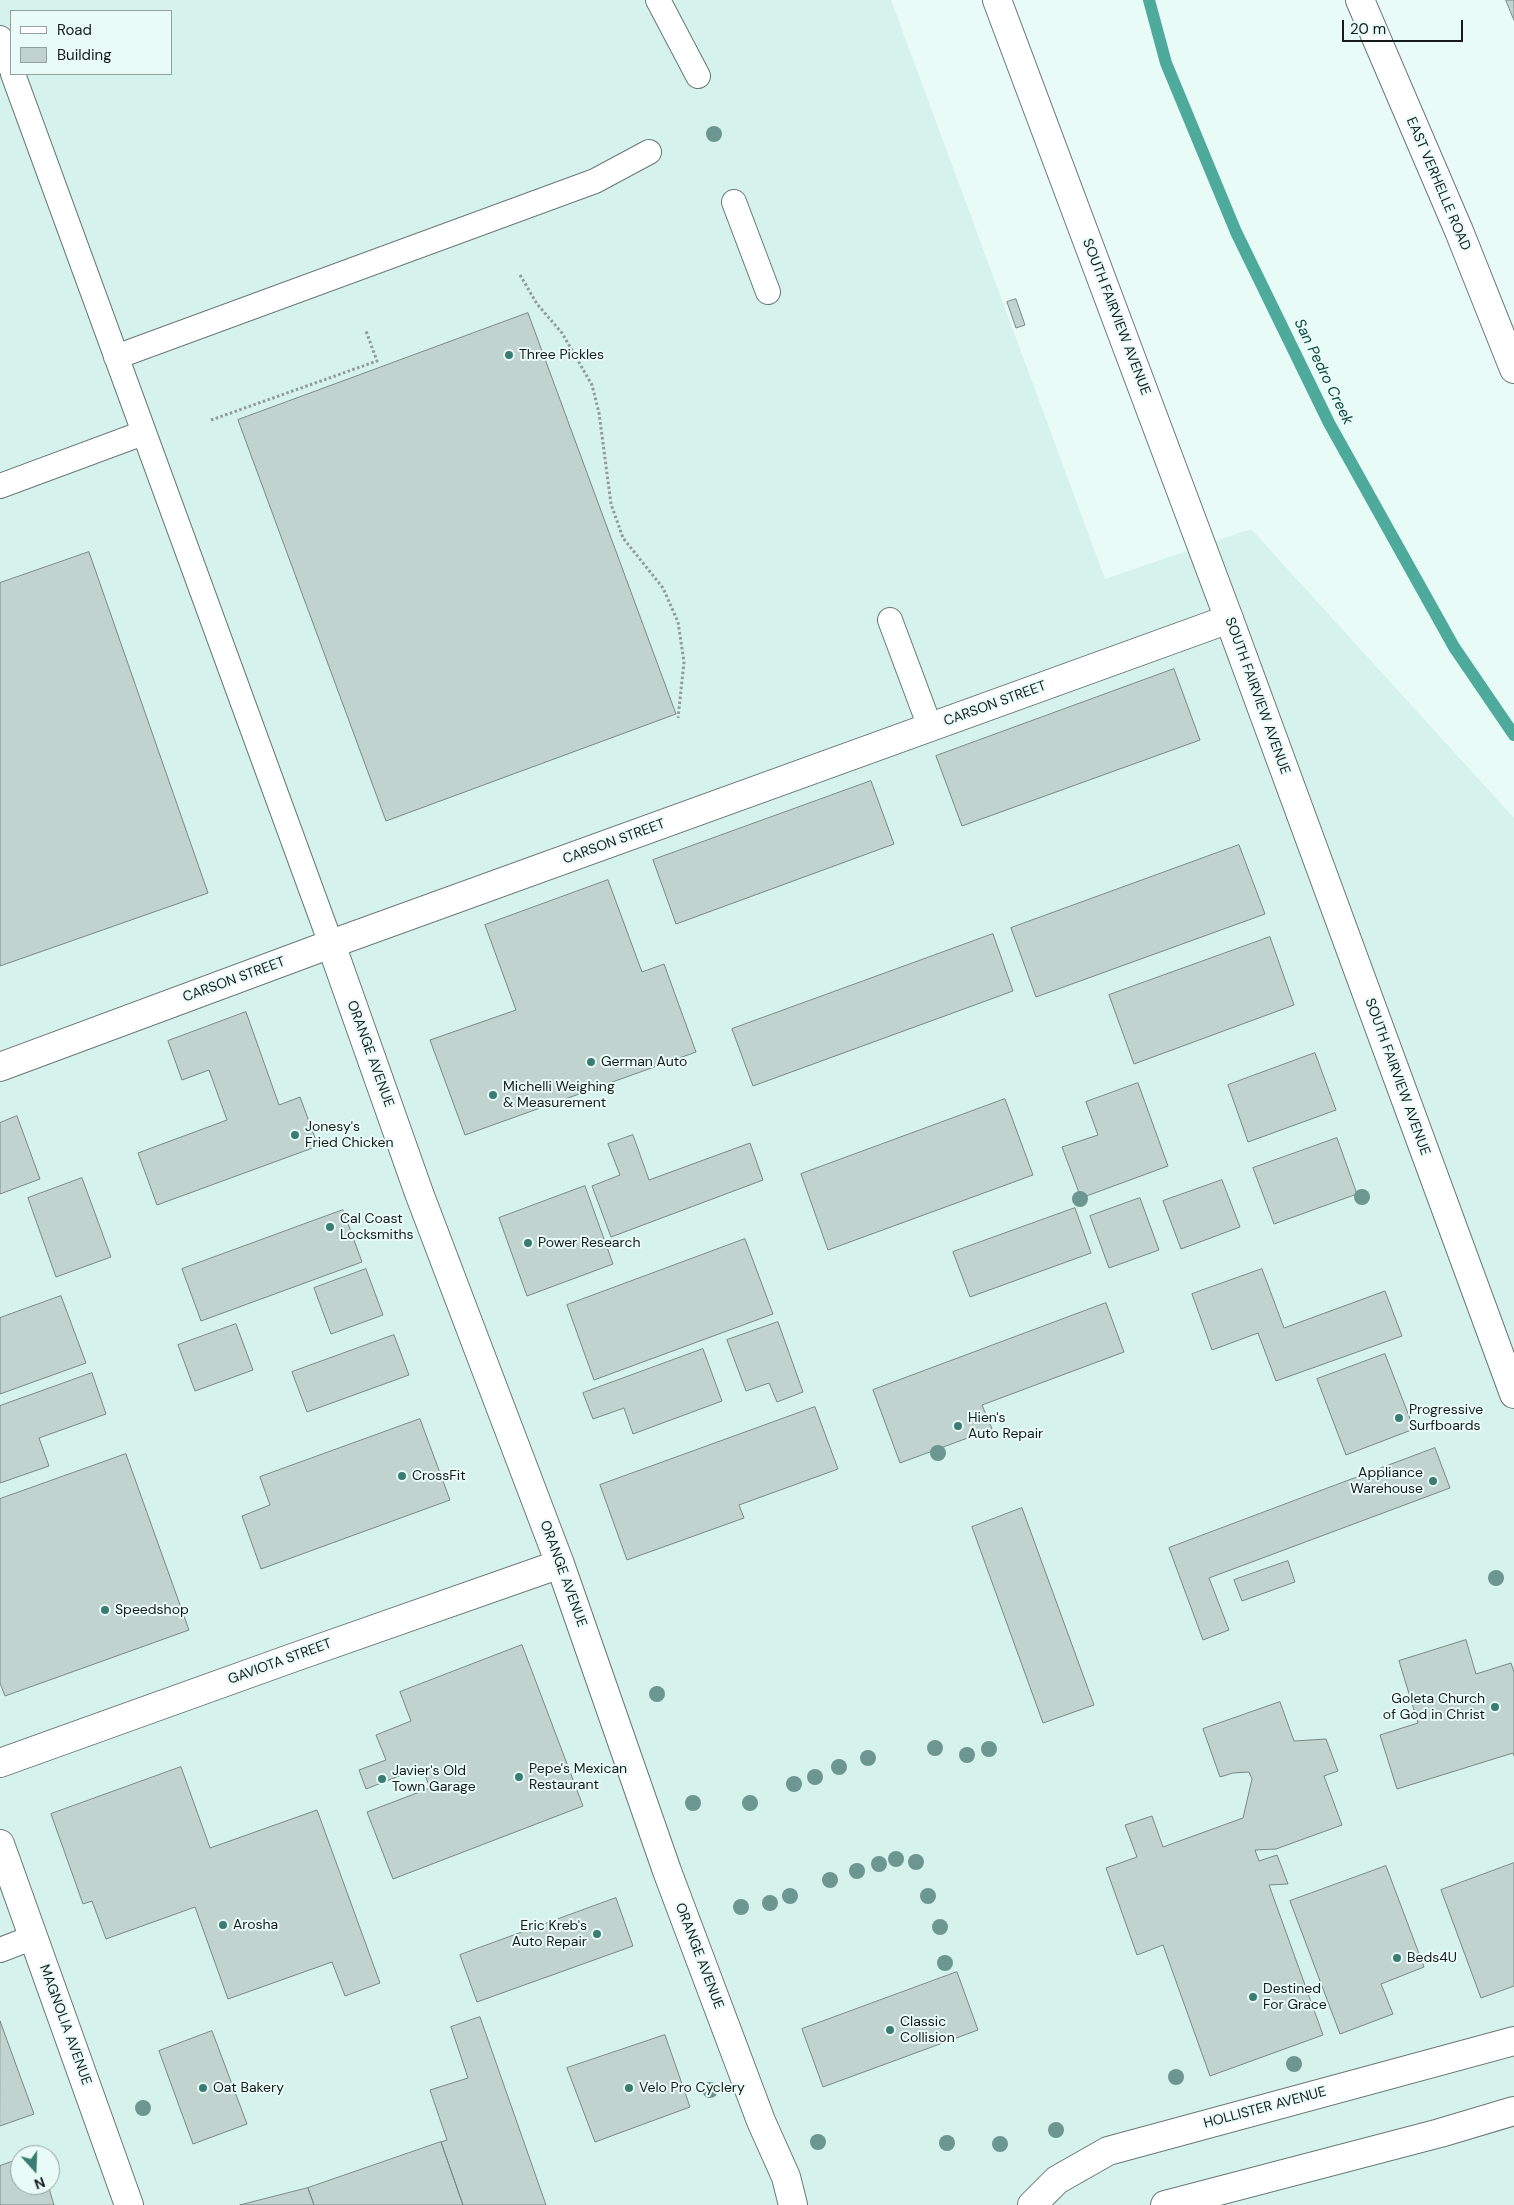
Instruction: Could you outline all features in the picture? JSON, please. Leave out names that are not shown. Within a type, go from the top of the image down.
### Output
[{"type":"street","name":"SOUTH FAIRVIEW AVENUE","points":[[997,0],[1229,619],[1514,1394]]},
{"type":"street","name":"EAST VERHELLE ROAD","points":[[1360,0],[1459,231],[1514,369]]},
{"type":"street","name":"CARSON STREET","points":[[0,1067],[331,944],[1229,619]]},
{"type":"street","name":"ORANGE AVENUE","points":[[331,944],[420,1192],[560,1564],[656,1840],[762,2121],[786,2177],[792,2205]]},
{"type":"street","name":"GAVIOTA STREET","points":[[0,1763],[295,1656],[560,1564]]},
{"type":"street","name":"MAGNOLIA AVENUE","points":[[2,1857],[34,1937],[130,2205]]},
{"type":"street","name":"HOLLISTER AVENUE","points":[[1032,2205],[1057,2180],[1108,2151],[1514,2041]]},
{"type":"street","points":[[1166,2205],[1440,2133],[1514,2111]]},
{"type":"lane","points":[[658,0],[698,76]]},
{"type":"lane","points":[[0,38],[10,65]]},
{"type":"lane","points":[[13,75],[331,944]]},
{"type":"lane","points":[[116,357],[595,181],[649,152]]},
{"type":"lane","points":[[734,202],[768,292]]},
{"type":"lane","points":[[0,486],[144,433]]},
{"type":"lane","points":[[890,620],[930,728]]},
{"type":"lane","points":[[0,1950],[34,1937]]},
{"type":"path","points":[[520,275],[537,304],[562,333],[592,385],[599,413],[611,504],[623,538],[662,588],[678,622],[684,662],[678,718]]},
{"type":"path","points":[[211,420],[377,360],[366,331]]},
{"type":"shaded area","points":[[0,0],[891,0],[1105,579],[1251,529],[1514,818],[1514,2205],[0,2205]]},
{"type":"building","points":[[1506,0],[1514,0],[1514,20]]},
{"type":"building","points":[[1016,299],[1025,325],[1016,328],[1007,302]]},
{"type":"building","points":[[528,313],[676,714],[386,821],[238,420]]},
{"type":"building","points":[[89,552],[208,893],[0,966],[0,583]]},
{"type":"building","points":[[1174,669],[1200,740],[962,826],[936,756]]},
{"type":"building","points":[[871,781],[894,844],[676,924],[653,860]]},
{"type":"building","points":[[1239,845],[1265,914],[1036,997],[1011,928]]},
{"type":"building","points":[[608,880],[642,972],[664,964],[696,1052],[465,1135],[430,1040],[516,1010],[485,925]]},
{"type":"building","points":[[993,934],[1013,991],[753,1086],[732,1029]]},
{"type":"building","points":[[1270,937],[1294,1005],[1134,1064],[1109,995]]},
{"type":"building","points":[[246,1012],[279,1105],[300,1097],[318,1146],[157,1205],[138,1153],[227,1120],[209,1070],[182,1080],[168,1041]]},
{"type":"building","points":[[1315,1053],[1336,1110],[1248,1142],[1228,1085]]},
{"type":"building","points":[[1138,1083],[1168,1166],[1081,1198],[1062,1147],[1098,1135],[1086,1102]]},
{"type":"building","points":[[1005,1099],[1033,1175],[828,1250],[801,1174]]},
{"type":"building","points":[[17,1116],[40,1179],[0,1194],[0,1123]]},
{"type":"building","points":[[633,1135],[649,1180],[750,1143],[763,1180],[611,1237],[592,1186],[620,1175],[608,1144]]},
{"type":"building","points":[[1337,1138],[1357,1194],[1274,1224],[1253,1168]]},
{"type":"building","points":[[82,1178],[111,1257],[56,1277],[28,1198]]},
{"type":"building","points":[[1222,1180],[1240,1227],[1181,1249],[1163,1201]]},
{"type":"building","points":[[585,1186],[613,1264],[527,1296],[499,1218]]},
{"type":"building","points":[[1140,1198],[1159,1250],[1109,1268],[1090,1216]]},
{"type":"building","points":[[1075,1208],[1091,1253],[970,1297],[953,1252]]},
{"type":"building","points":[[343,1210],[362,1262],[201,1321],[182,1269]]},
{"type":"building","points":[[745,1239],[773,1314],[594,1380],[567,1305]]},
{"type":"building","points":[[366,1269],[383,1315],[331,1334],[314,1288]]},
{"type":"building","points":[[1262,1269],[1284,1328],[1385,1291],[1402,1336],[1276,1381],[1258,1333],[1212,1350],[1192,1294]]},
{"type":"building","points":[[61,1296],[86,1363],[0,1394],[0,1318]]},
{"type":"building","points":[[1106,1303],[1124,1352],[982,1405],[992,1429],[900,1463],[873,1390]]},
{"type":"building","points":[[778,1322],[803,1392],[777,1402],[769,1383],[746,1391],[727,1340]]},
{"type":"building","points":[[236,1324],[253,1370],[195,1391],[178,1345]]},
{"type":"building","points":[[394,1335],[409,1375],[307,1412],[292,1372]]},
{"type":"building","points":[[703,1349],[722,1401],[633,1434],[624,1408],[593,1419],[583,1393]]},
{"type":"building","points":[[1385,1354],[1414,1429],[1346,1455],[1317,1379]]},
{"type":"building","points":[[92,1373],[106,1414],[39,1438],[49,1466],[0,1483],[0,1406]]},
{"type":"building","points":[[815,1407],[838,1469],[739,1505],[744,1518],[627,1560],[600,1485]]},
{"type":"building","points":[[420,1419],[450,1500],[261,1569],[242,1516],[270,1505],[260,1477]]},
{"type":"building","points":[[1435,1448],[1450,1488],[1209,1578],[1229,1630],[1203,1640],[1169,1548]]},
{"type":"building","points":[[126,1454],[189,1630],[5,1696],[0,1683],[0,1499]]},
{"type":"building","points":[[1022,1508],[1094,1705],[1043,1723],[972,1527]]},
{"type":"building","points":[[1288,1561],[1295,1582],[1242,1601],[1234,1580]]},
{"type":"building","points":[[1466,1640],[1476,1674],[1511,1663],[1514,1672],[1514,1756],[1513,1753],[1397,1789],[1380,1735],[1418,1723],[1399,1661]]},
{"type":"building","points":[[522,1645],[583,1806],[393,1879],[367,1812],[430,1788],[422,1767],[366,1789],[359,1770],[386,1760],[376,1735],[411,1721],[400,1692]]},
{"type":"building","points":[[1280,1702],[1294,1741],[1326,1739],[1338,1771],[1324,1776],[1342,1825],[1276,1849],[1255,1850],[1259,1861],[1277,1855],[1288,1884],[1269,1885],[1323,2035],[1210,2076],[1163,1945],[1137,1955],[1106,1868],[1137,1857],[1125,1825],[1152,1816],[1163,1847],[1243,1818],[1252,1779],[1249,1772],[1233,1773],[1220,1777],[1203,1729]]},
{"type":"building","points":[[181,1767],[210,1848],[317,1810],[380,1983],[345,1996],[332,1962],[228,1999],[195,1907],[106,1939],[92,1901],[83,1904],[51,1814]]},
{"type":"building","points":[[1514,1863],[1514,1986],[1481,1998],[1441,1890]]},
{"type":"building","points":[[1386,1866],[1424,1967],[1381,1984],[1393,2014],[1340,2034],[1290,1901]]},
{"type":"building","points":[[616,1898],[633,1946],[477,2002],[460,1955]]},
{"type":"building","points":[[957,1972],[978,2030],[823,2087],[802,2029]]},
{"type":"building","points":[[480,2017],[546,2205],[463,2205],[441,2142],[447,2140],[430,2090],[468,2078],[451,2027]]},
{"type":"building","points":[[0,2021],[34,2114],[0,2126]]},
{"type":"building","points":[[212,2031],[247,2124],[193,2144],[159,2051]]},
{"type":"building","points":[[665,2035],[690,2107],[595,2142],[567,2068]]},
{"type":"building","points":[[441,2142],[463,2205],[314,2205],[308,2188]]},
{"type":"building","points":[[10,2162],[10,2195],[51,2195],[54,2205],[0,2205],[0,2166]]},
{"type":"building","points":[[308,2188],[314,2205],[240,2205]]},
{"type":"waterway","name":"San Pedro Creek","points":[[1149,0],[1166,63],[1236,232],[1329,423],[1454,647],[1514,735]]},
{"type":"place","name":"Three Pickles","points":[[509,355]]},
{"type":"place","name":"German Auto","points":[[591,1062]]},
{"type":"place","name":"Michelli Weighing & Measurement","points":[[493,1095]]},
{"type":"place","name":"Jonesy's Fried Chicken","points":[[295,1135]]},
{"type":"place","name":"Cal Coast Locksmiths","points":[[330,1227]]},
{"type":"place","name":"Power Research","points":[[528,1243]]},
{"type":"place","name":"Progressive Surfboards","points":[[1399,1418]]},
{"type":"place","name":"Hien's Auto Repair","points":[[958,1426]]},
{"type":"place","name":"CrossFit","points":[[402,1476]]},
{"type":"place","name":"Appliance Warehouse","points":[[1433,1481]]},
{"type":"place","name":"Speedshop","points":[[105,1610]]},
{"type":"place","name":"Goleta Church of God in Christ","points":[[1495,1707]]},
{"type":"place","name":"Pepe's Mexican Restaurant","points":[[519,1777]]},
{"type":"place","name":"Javier's Old Town Garage","points":[[382,1779]]},
{"type":"place","name":"Arosha","points":[[223,1925]]},
{"type":"place","name":"Eric Kreb's Auto Repair","points":[[597,1934]]},
{"type":"place","name":"Beds4U","points":[[1397,1958]]},
{"type":"place","name":"Destined For Grace","points":[[1253,1997]]},
{"type":"place","name":"Classic Collision","points":[[890,2030]]},
{"type":"place","name":"Oat Bakery","points":[[203,2088]]},
{"type":"place","name":"Velo Pro Cyclery","points":[[629,2088]]}]
